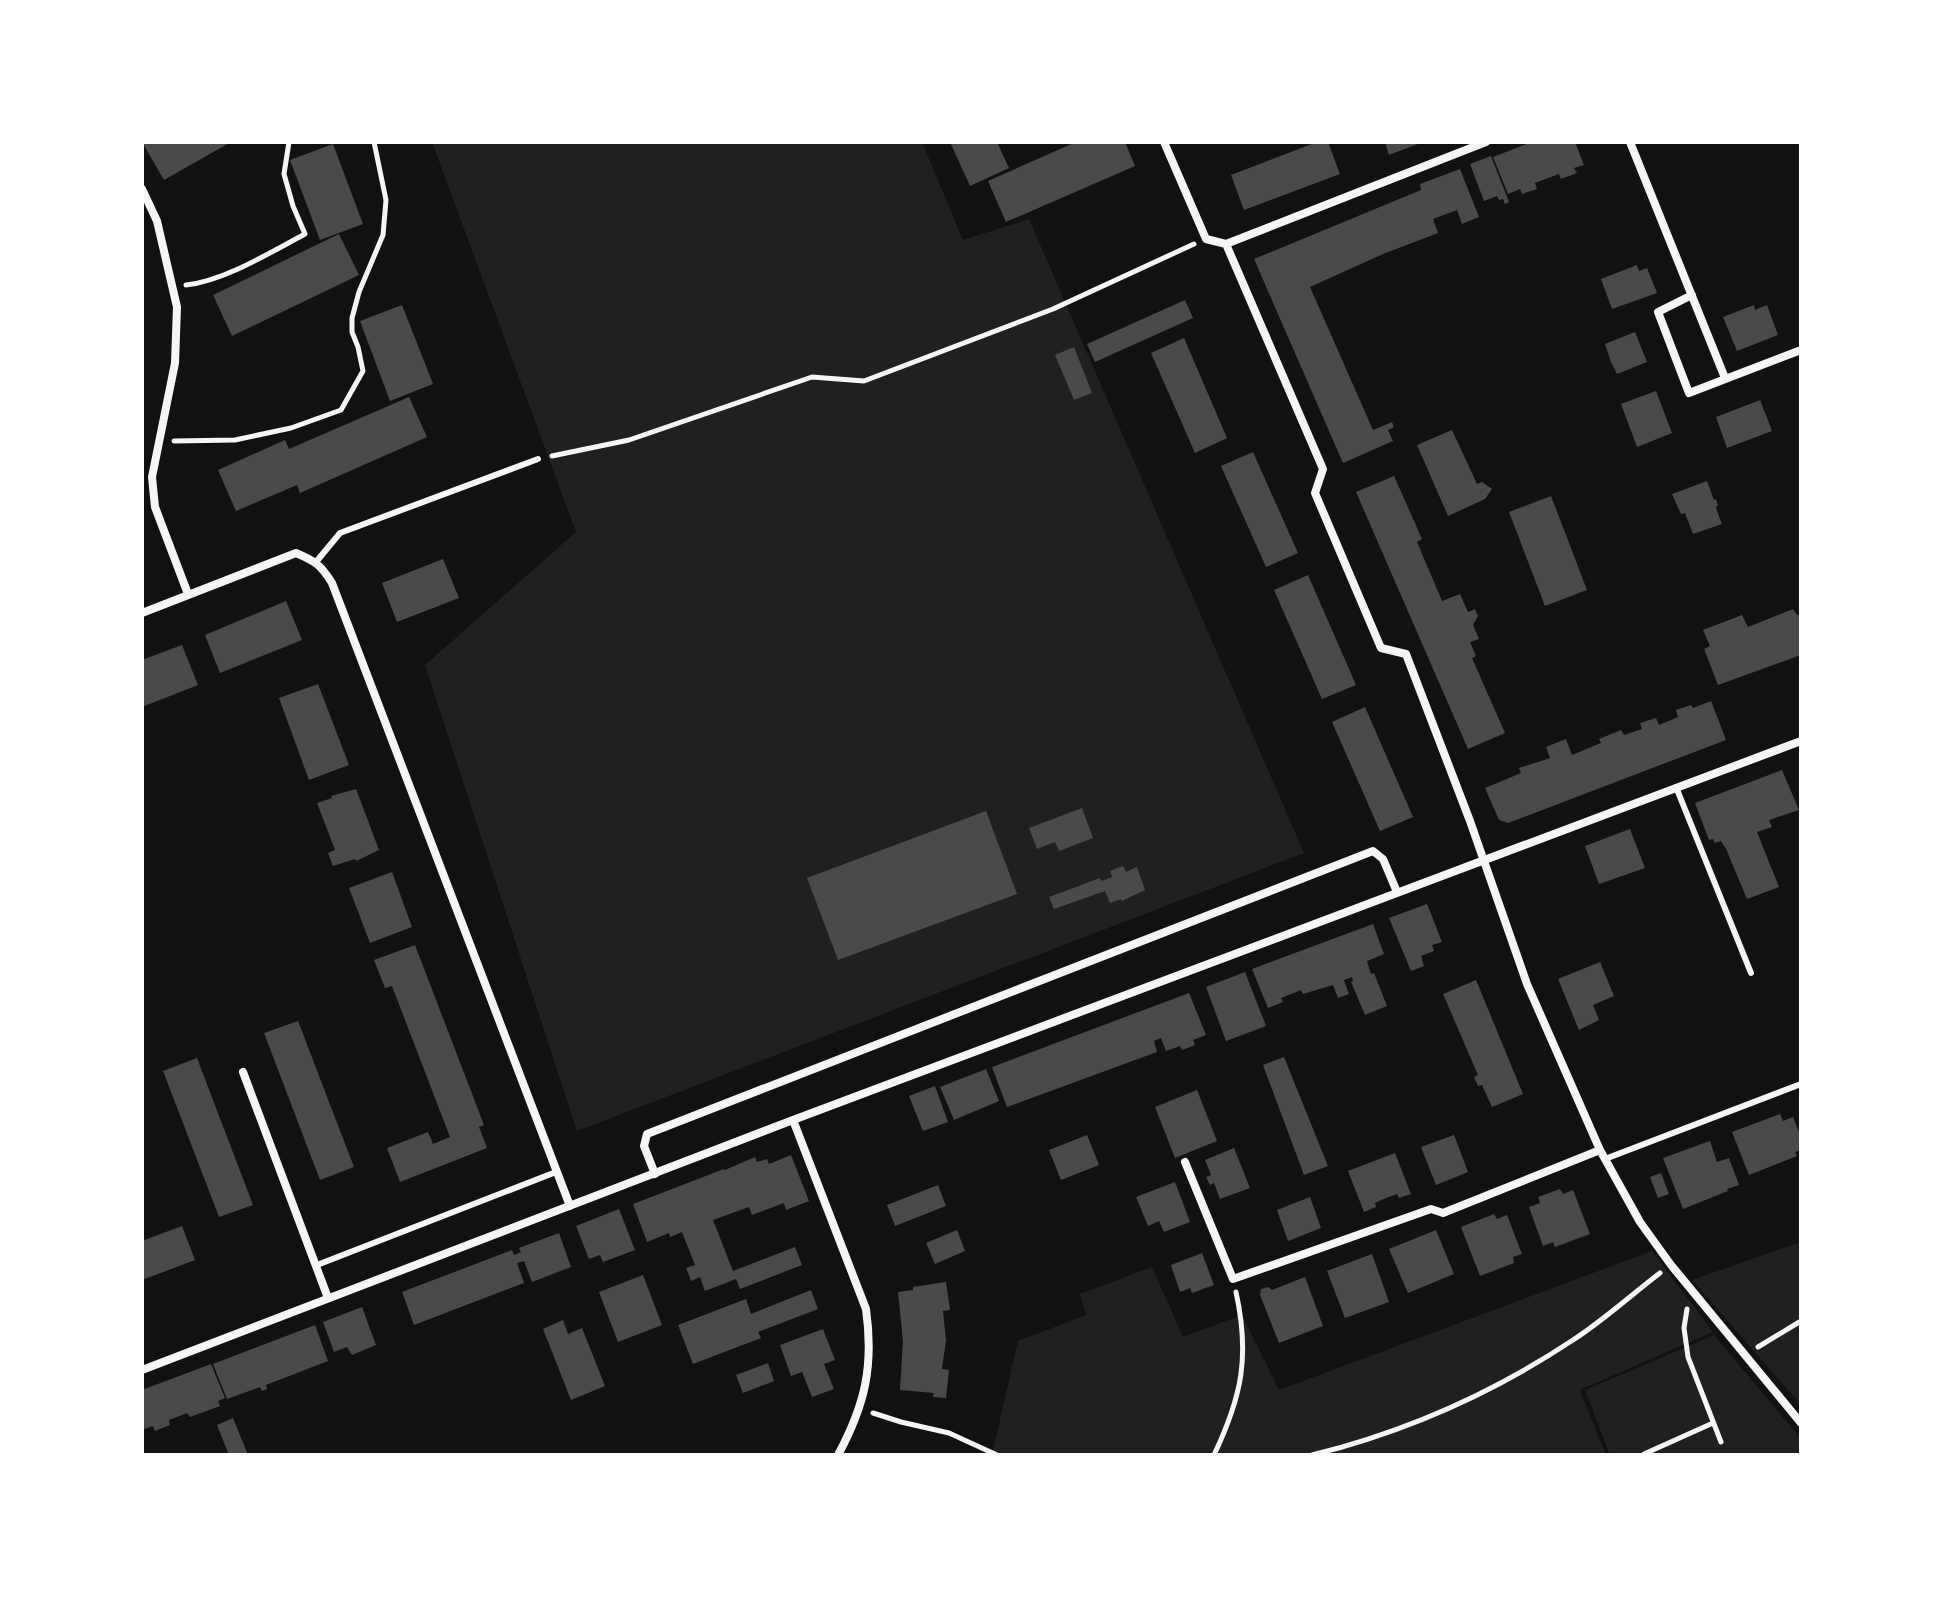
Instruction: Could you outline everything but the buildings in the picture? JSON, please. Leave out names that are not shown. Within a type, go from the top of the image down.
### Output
[{"type":"street","points":[[1164,142],[1206,239],[1226,244],[1486,142]]},
{"type":"street","points":[[1630,142],[1725,378]]},
{"type":"street","points":[[142,189],[157,221],[177,307],[175,363],[152,477],[155,507],[188,594]]},
{"type":"street","points":[[1226,244],[1323,469],[1315,493],[1381,648],[1406,654],[1527,984],[1602,1154],[1640,1222],[1671,1265],[1801,1423]]},
{"type":"street","points":[[1692,295],[1658,312],[1689,393],[1801,350]]},
{"type":"street","points":[[142,613],[296,553],[316,562],[332,583],[570,1206]]},
{"type":"street","points":[[142,1370],[793,1120],[1801,741]]},
{"type":"street","points":[[655,1174],[644,1146],[647,1134],[1373,851],[1383,859],[1397,892]]},
{"type":"street","points":[[243,1072],[328,1298]]},
{"type":"street","points":[[793,1120],[866,1309],[869,1363],[860,1409],[838,1455]]},
{"type":"street","points":[[1185,1162],[1233,1279],[1431,1209],[1443,1213],[1602,1154]]},
{"type":"lane","points":[[316,562],[340,533],[538,459]]},
{"type":"lane","points":[[1676,787],[1751,973]]},
{"type":"lane","points":[[1602,1154],[1801,1084]]},
{"type":"lane","points":[[317,1265],[556,1172]]},
{"type":"path","points":[[172,287],[199,284],[243,266],[305,234],[284,174],[289,142]]},
{"type":"path","points":[[173,441],[235,440],[291,428],[341,410],[363,371],[352,332],[352,318],[359,292],[383,235],[386,200],[374,142]]},
{"type":"path","points":[[538,459],[629,440],[812,377],[864,381],[1053,309],[1206,239]]},
{"type":"path","points":[[1312,1455],[1376,1437],[1500,1385],[1575,1339],[1671,1265]]},
{"type":"path","points":[[1214,1455],[1229,1424],[1242,1377],[1243,1328],[1233,1279]]},
{"type":"path","points":[[1690,1289],[1684,1328],[1688,1357],[1721,1442]]},
{"type":"path","points":[[1744,1356],[1801,1321]]},
{"type":"path","points":[[860,1409],[949,1433],[997,1455]]},
{"type":"path","points":[[1645,1455],[1713,1423]]},
{"type":"shaded area","points":[[432,142],[922,142],[963,240],[1029,219],[1304,853],[577,1131],[425,665],[576,532]]},
{"type":"shaded area","points":[[1801,1242],[1801,1405],[1692,1280]]},
{"type":"shaded area","points":[[1652,1251],[1713,1332],[1580,1390],[1606,1455],[992,1455],[1018,1341],[1086,1315],[1080,1294],[1152,1267],[1183,1337],[1242,1315],[1279,1390]]},
{"type":"shaded area","points":[[1714,1335],[1801,1439],[1801,1455],[1610,1455],[1585,1390]]}]
